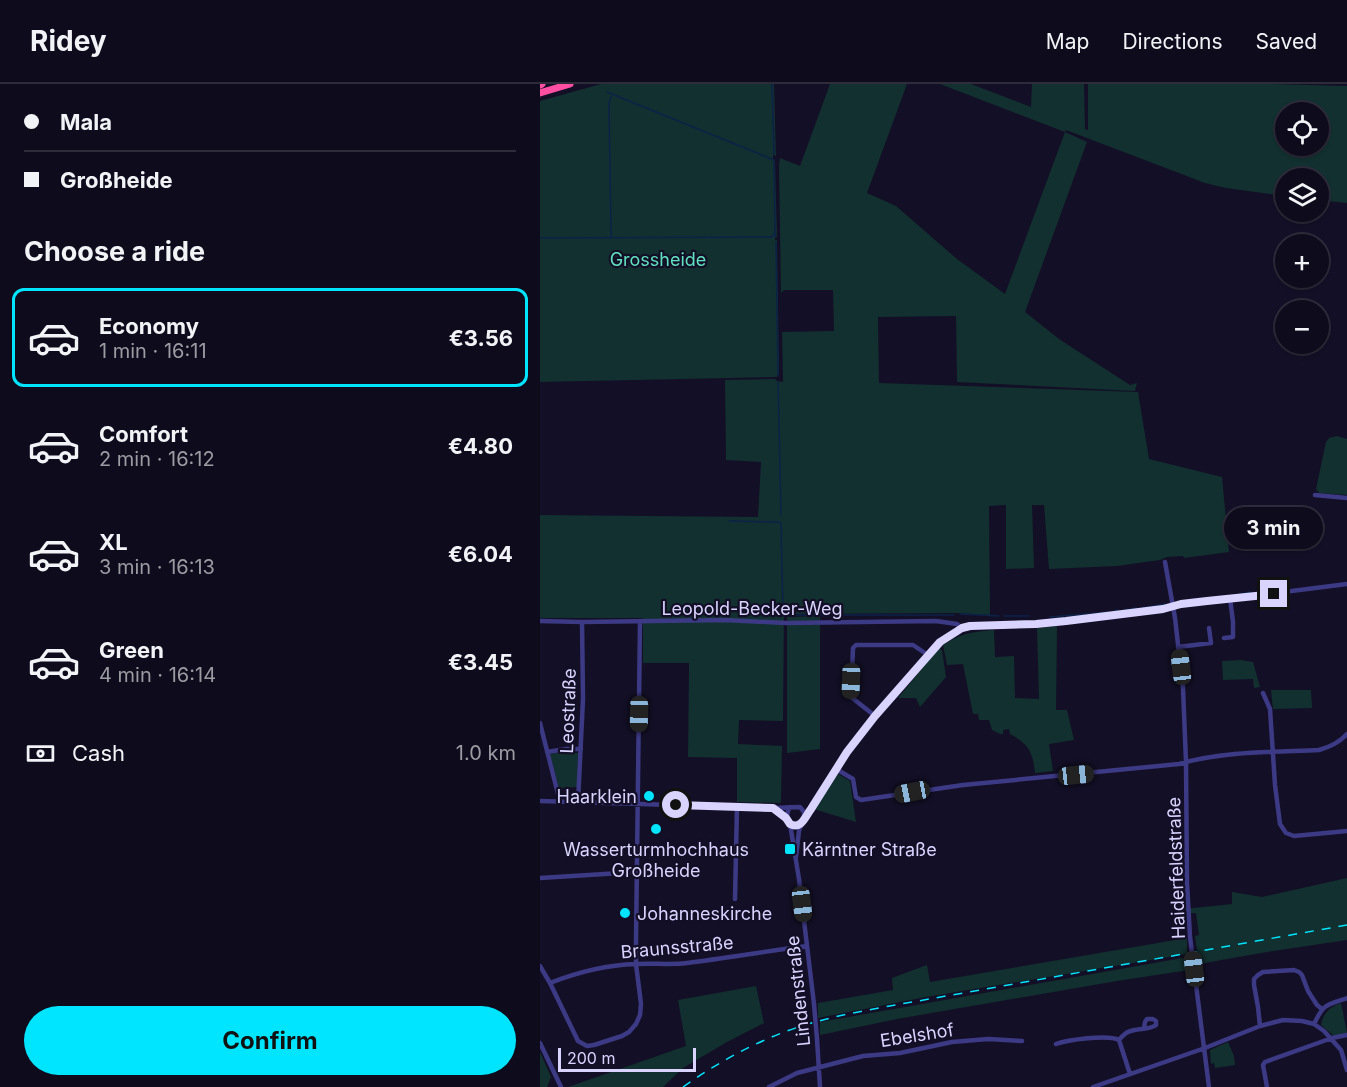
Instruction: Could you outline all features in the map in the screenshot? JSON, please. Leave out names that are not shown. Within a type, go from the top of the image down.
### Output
[{"type":"highway","points":[[540,93],[570,84]]},
{"type":"street","points":[[1315,495],[1347,498]]},
{"type":"street","name":"Haiderfeldstraße","points":[[1165,562],[1183,688],[1190,937],[1209,1087]]},
{"type":"street","points":[[773,808],[790,824],[796,826],[802,823],[847,752],[875,716],[940,642],[962,628],[978,625],[1066,621],[1181,604],[1347,584]]},
{"type":"street","points":[[1224,638],[1233,637],[1230,598]]},
{"type":"street","name":"Leopold-Becker-Weg","points":[[540,621],[724,620],[786,623],[936,621],[957,624],[962,628]]},
{"type":"street","points":[[540,966],[578,1041],[587,1046],[594,1046],[622,1036],[636,1024],[641,1004],[636,964],[640,621]]},
{"type":"street","name":"Leostraße","points":[[579,802],[584,699],[582,622]]},
{"type":"street","points":[[1178,647],[1211,643],[1209,628]]},
{"type":"street","points":[[875,716],[851,697],[853,648],[856,645],[912,645],[928,655]]},
{"type":"street","points":[[1263,693],[1270,709],[1280,824],[1286,833],[1298,836],[1347,831]]},
{"type":"street","points":[[540,723],[559,801]]},
{"type":"street","points":[[836,769],[853,779],[856,797],[861,800],[963,785],[1179,764],[1194,759],[1239,754],[1319,750],[1338,743],[1347,734]]},
{"type":"street","points":[[547,752],[581,749]]},
{"type":"street","points":[[540,801],[773,808],[809,807],[814,802]]},
{"type":"street","points":[[735,899],[737,806]]},
{"type":"street","points":[[786,818],[790,807]]},
{"type":"street","points":[[802,808],[804,817]]},
{"type":"street","name":"Lindenstraße","points":[[796,857],[802,823]]},
{"type":"street","name":"Lindenstraße","points":[[790,824],[814,1004],[820,1087]]},
{"type":"street","points":[[540,878],[637,872]]},
{"type":"street","name":"Braunsstraße","points":[[550,983],[596,968],[636,964],[688,963],[807,945]]},
{"type":"street","points":[[1260,1026],[1254,980],[1263,972],[1294,970],[1299,972],[1308,991],[1322,1009]]},
{"type":"street","points":[[1314,1024],[1322,1009],[1347,998]]},
{"type":"street","points":[[1093,1087],[1260,1026],[1283,1020],[1314,1024],[1324,1031],[1341,1050],[1347,1070]]},
{"type":"street","points":[[1119,1040],[1126,1033],[1144,1028]]},
{"type":"street","points":[[1267,1087],[1263,1065],[1265,1062],[1332,1038],[1347,1035]]},
{"type":"street","points":[[1056,1044],[1064,1041],[1114,1037],[1119,1040],[1130,1074]]},
{"type":"street","name":"Ebelshof","points":[[769,1087],[797,1073],[864,1056],[900,1053],[952,1042],[988,1039],[1022,1041]]},
{"type":"street","points":[[540,1043],[561,1087]]},
{"type":"green space","name":"Grossheide","points":[[601,84],[774,84],[776,156],[773,155],[773,159],[775,160],[779,373],[777,377],[540,382],[540,101]]},
{"type":"green space","points":[[830,84],[907,84],[867,193],[896,206],[957,259],[1005,294],[1065,132],[1087,142],[1025,312],[1059,339],[1130,385],[1137,383],[1135,391],[957,382],[956,316],[878,317],[879,383],[1138,392],[1149,459],[1222,477],[1229,552],[1184,558],[1183,556],[1167,557],[1117,566],[1049,569],[1044,505],[1032,505],[1034,568],[1006,569],[1006,505],[989,506],[990,615],[955,613],[784,614],[783,721],[739,720],[738,744],[782,746],[781,802],[737,802],[737,758],[688,757],[689,663],[643,663],[643,618],[540,618],[540,515],[758,517],[761,462],[726,460],[725,380],[775,379],[783,382],[782,332],[834,331],[833,290],[784,290],[781,293],[780,158],[800,166]]},
{"type":"green space","points":[[940,84],[971,84],[1031,107],[1032,84],[1084,84],[1085,129],[1088,130],[1088,84],[1347,86],[1347,203],[1329,201],[1329,168],[1275,168],[1275,195],[1205,183]]},
{"type":"green space","points":[[1337,436],[1347,439],[1347,495],[1319,493],[1316,489],[1326,442],[1329,438]]},
{"type":"green space","points":[[820,616],[820,749],[787,753],[787,617]]},
{"type":"green space","points":[[1057,626],[1056,710],[1067,710],[1074,740],[1049,744],[1053,771],[1035,773],[1029,749],[1022,741],[1010,734],[1009,729],[1003,730],[1003,734],[992,730],[989,720],[979,720],[978,714],[973,714],[963,664],[947,665],[943,645],[967,634],[994,630],[995,657],[1014,656],[1015,698],[1039,699],[1037,628]]},
{"type":"green space","points":[[939,648],[942,650],[946,677],[920,707],[916,698],[898,698]]},
{"type":"green space","points":[[1222,661],[1253,662],[1260,687],[1254,688],[1253,679],[1223,680]]},
{"type":"green space","points":[[1271,690],[1311,690],[1312,708],[1273,709]]},
{"type":"green space","points":[[578,753],[577,787],[559,788],[550,754]]},
{"type":"green space","points":[[838,774],[850,781],[856,822],[814,809]]},
{"type":"green space","points":[[1347,878],[1347,940],[1199,964],[1195,936],[1199,935],[1196,913],[1190,913],[1184,909],[1232,904],[1232,892],[1262,897]]},
{"type":"green space","points":[[1187,938],[1187,954],[926,997],[818,1018],[818,1003],[893,990],[892,978],[927,965],[930,982]]},
{"type":"green space","points":[[1188,957],[1189,970],[897,1019],[820,1035],[820,1022]]},
{"type":"green space","points":[[756,986],[764,1023],[683,1068],[663,1087],[568,1087],[686,1046],[678,1000]]},
{"type":"green space","points":[[1341,1003],[1347,1033],[1334,1036],[1321,1025],[1328,1011]]},
{"type":"green space","points":[[1228,1042],[1235,1065],[1215,1068],[1214,1063],[1211,1064],[1210,1050]]},
{"type":"green space","points":[[540,1052],[551,1077],[547,1087],[540,1087]]},
{"type":"waterway","points":[[772,84],[774,154]]},
{"type":"waterway","points":[[607,92],[774,160]]},
{"type":"waterway","points":[[611,97],[609,103],[611,237]]},
{"type":"waterway","points":[[774,161],[775,237]]},
{"type":"waterway","points":[[540,238],[771,237],[775,233]]},
{"type":"waterway","points":[[776,242],[778,375]]},
{"type":"waterway","points":[[778,382],[781,515]]},
{"type":"waterway","points":[[729,521],[781,523],[783,615],[772,616]]},
{"type":"waterway","points":[[1258,592],[1275,589]]},
{"type":"waterway","points":[[1241,594],[1251,592]]},
{"type":"waterway","points":[[1142,608],[1165,604]]},
{"type":"waterway","points":[[1125,610],[1137,608]]},
{"type":"waterway","points":[[1114,611],[1118,610]]},
{"type":"waterway","points":[[1050,617],[1109,612]]},
{"type":"waterway","points":[[960,614],[999,616]]},
{"type":"waterway","points":[[788,615],[954,615]]},
{"type":"waterway","points":[[1004,616],[1029,616]]},
{"type":"railway","points":[[683,1087],[714,1066],[747,1048],[798,1027],[826,1019],[1347,925]]},
{"type":"place","name":"Haarklein","points":[[649,796]]},
{"type":"place","name":"Wasserturmhochhaus Großheide","points":[[656,829]]},
{"type":"place","name":"Kärntner Straße","points":[[790,849]]},
{"type":"place","name":"Johanneskirche","points":[[625,913]]},
{"type":"route","points":[[676,805],[773,808],[782,813],[793,826],[800,825],[861,733],[940,642],[962,628],[978,625],[1066,621],[1163,609],[1181,604],[1274,594]]}]
